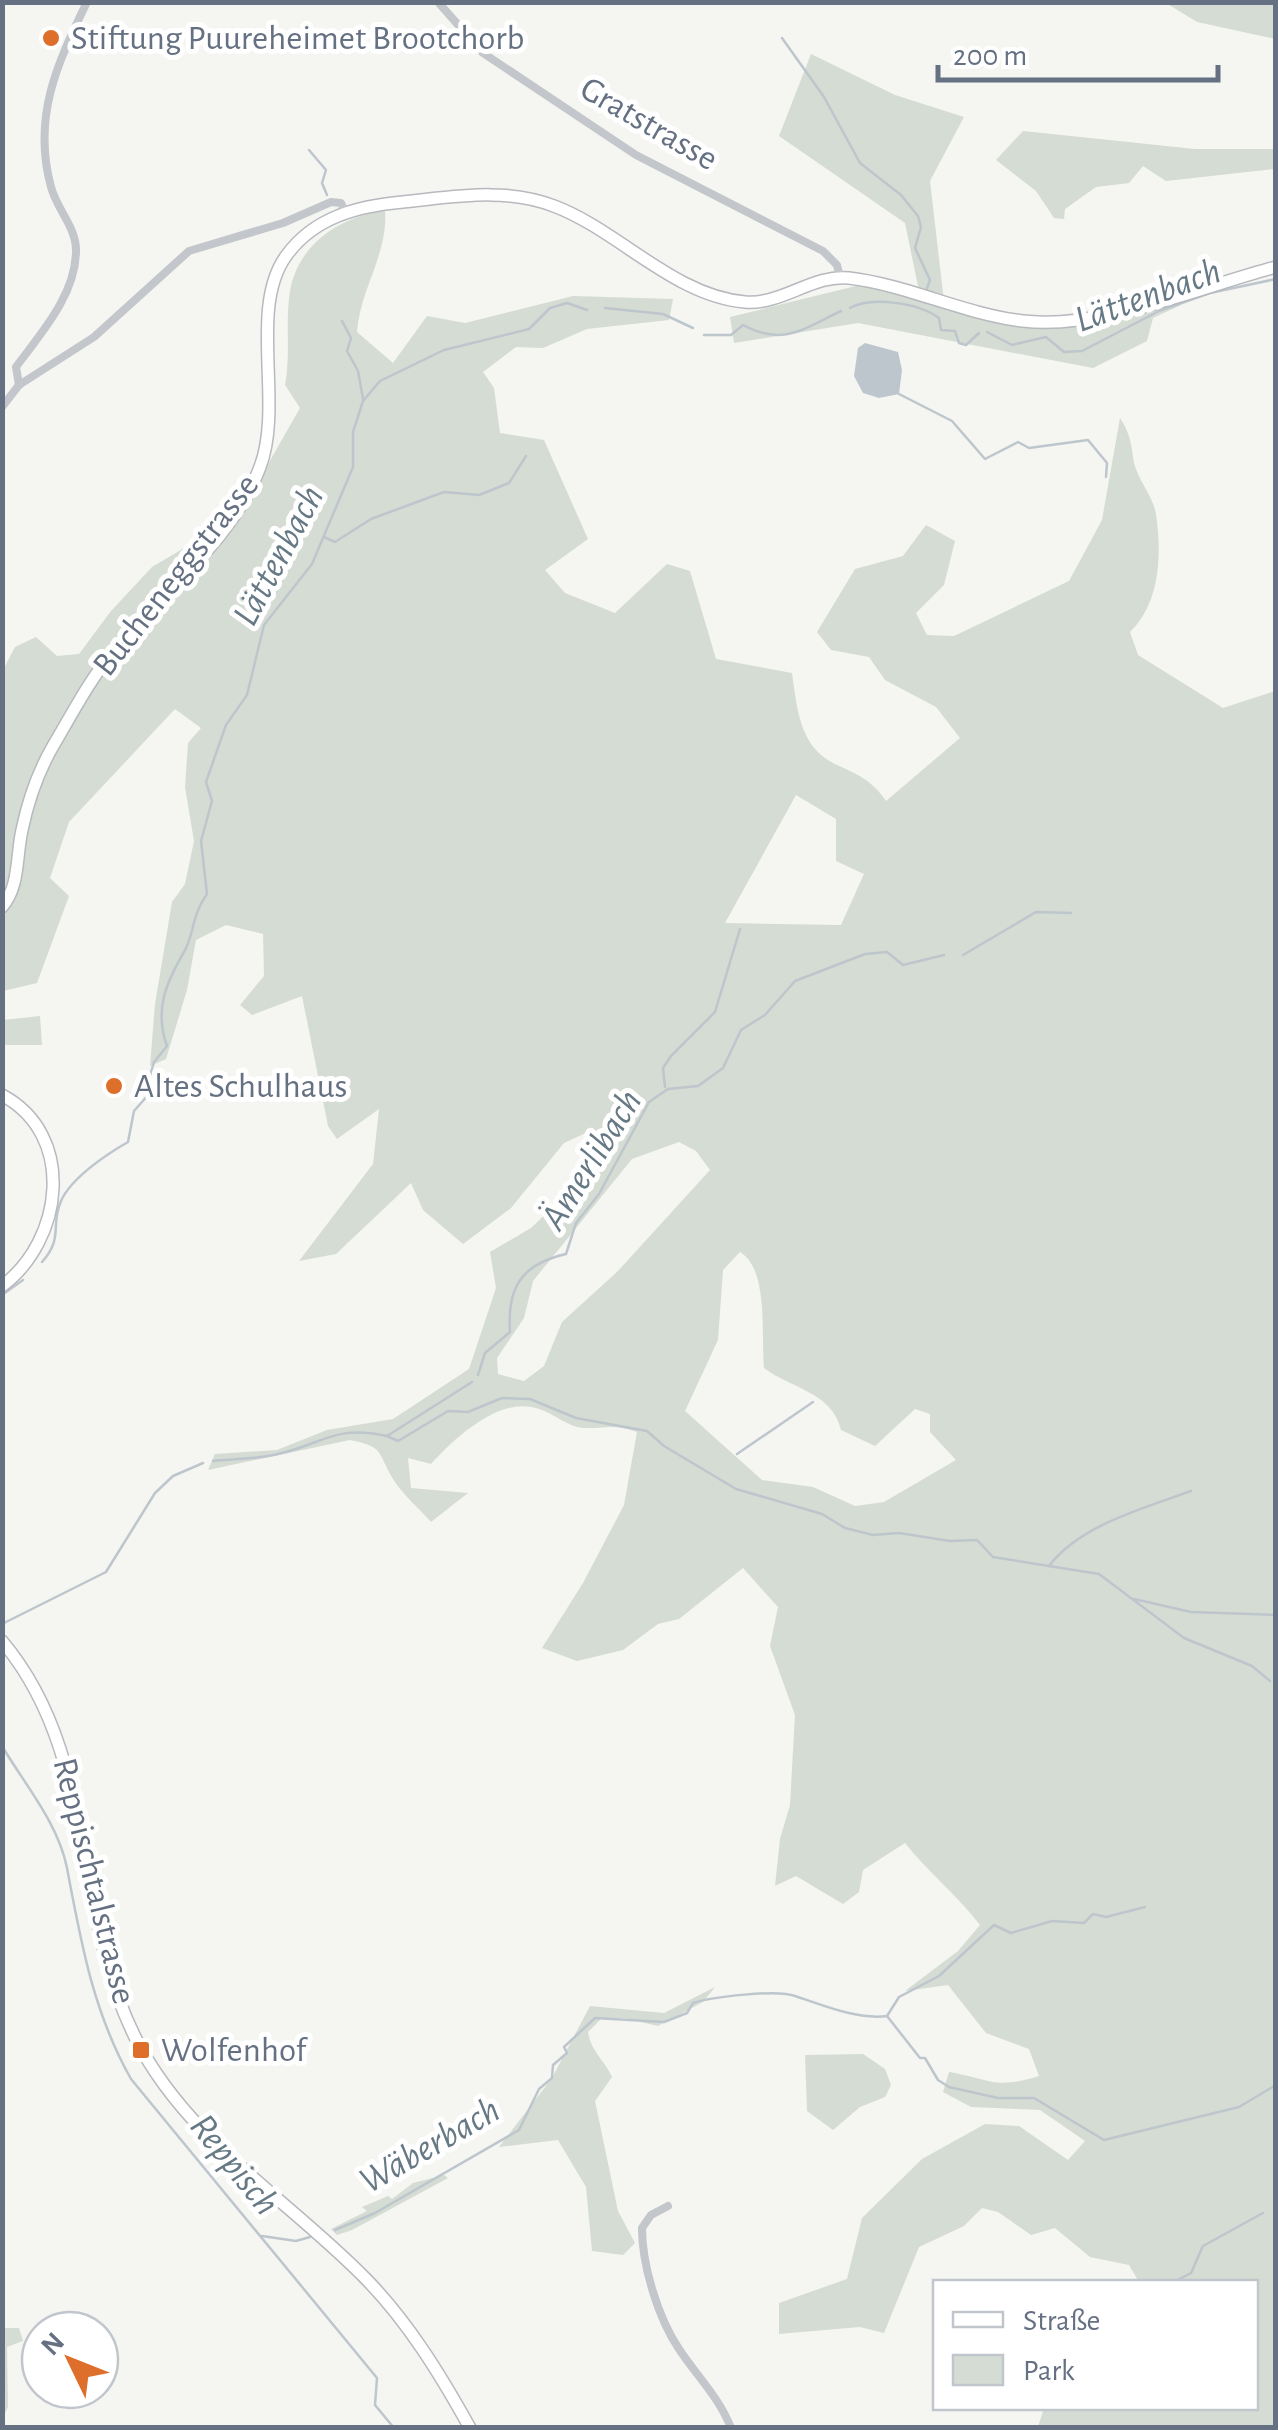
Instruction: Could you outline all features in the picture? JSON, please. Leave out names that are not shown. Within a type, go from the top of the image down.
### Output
[{"type":"street","points":[[19,385],[16,367],[50,322],[76,259],[75,238],[50,183],[46,128],[52,77],[87,2]]},
{"type":"street","name":"Gratstrasse","points":[[438,2],[483,53],[636,155],[823,250],[837,265],[840,278]]},
{"type":"street","name":"Bucheneggstrasse","points":[[2,907],[14,884],[29,802],[50,751],[112,652],[174,590],[253,484],[270,423],[270,306],[276,274],[300,240],[346,211],[480,194],[510,195],[575,215],[693,285],[723,298],[766,301],[840,278]]},
{"type":"street","points":[[2,407],[19,385],[94,337],[189,251],[283,224],[332,202],[342,204],[346,211]]},
{"type":"street","points":[[840,278],[988,315],[1055,322],[1104,314],[1276,266]]},
{"type":"street","points":[[2,1095],[16,1103],[38,1128],[52,1159],[54,1177],[50,1214],[40,1244],[28,1264],[2,1286]]},
{"type":"street","name":"Reppischtalstrasse","points":[[2,1641],[42,1697],[56,1729],[79,1813],[108,1962],[141,2050],[206,2135],[383,2298],[420,2344],[470,2428]]},
{"type":"street","points":[[668,2206],[651,2215],[642,2228],[647,2264],[672,2336],[732,2428]]},
{"type":"green space","points":[[1166,3],[1275,3],[1275,39],[1197,22]]},
{"type":"green space","points":[[811,54],[895,95],[964,117],[930,181],[945,310],[1050,328],[1180,300],[1181,305],[1153,318],[1147,341],[1093,368],[858,323],[734,343],[730,317],[860,285],[921,301],[905,223],[779,136]]},
{"type":"green space","points":[[1023,131],[1195,149],[1275,149],[1275,169],[1166,181],[1143,166],[1129,183],[1096,187],[1065,209],[1064,219],[1054,218],[1036,191],[996,160]]},
{"type":"green space","points":[[385,211],[382,242],[357,332],[393,363],[427,316],[465,323],[573,296],[673,299],[669,320],[587,329],[543,348],[516,347],[483,372],[494,388],[500,433],[544,440],[588,539],[545,570],[565,593],[615,613],[667,564],[690,571],[716,659],[792,673],[802,725],[814,747],[823,757],[869,783],[886,801],[960,738],[936,707],[885,680],[869,657],[831,650],[817,632],[855,569],[903,556],[926,525],[955,541],[944,585],[916,613],[927,635],[954,636],[1069,581],[1102,520],[1120,418],[1136,469],[1154,507],[1158,530],[1153,593],[1130,632],[1138,655],[1223,708],[1275,691],[1275,2427],[1038,2427],[1043,2410],[1258,2410],[1258,2280],[1138,2280],[1129,2265],[1090,2257],[1055,2228],[1031,2235],[998,2212],[982,2208],[964,2226],[919,2247],[884,2333],[860,2327],[779,2334],[779,2303],[847,2279],[862,2218],[922,2159],[985,2124],[1019,2126],[1068,2160],[1085,2141],[1040,2110],[971,2107],[943,2092],[949,2072],[1002,2083],[1039,2076],[1029,2049],[986,2033],[948,1985],[905,1991],[958,1951],[980,1925],[905,1843],[863,1870],[859,1892],[843,1904],[796,1876],[775,1886],[780,1839],[790,1805],[795,1715],[770,1646],[778,1607],[743,1568],[679,1619],[658,1624],[623,1650],[577,1661],[542,1648],[583,1583],[624,1505],[637,1432],[615,1427],[577,1427],[524,1406],[494,1413],[465,1431],[431,1464],[408,1458],[411,1488],[468,1493],[431,1522],[397,1485],[379,1452],[350,1440],[208,1470],[215,1454],[277,1450],[327,1430],[393,1419],[469,1369],[496,1288],[490,1252],[531,1228],[615,1147],[590,1131],[564,1143],[511,1208],[463,1244],[423,1210],[411,1183],[336,1254],[299,1261],[373,1164],[379,1109],[337,1139],[328,1126],[302,996],[252,1015],[240,1005],[264,976],[263,934],[226,925],[196,940],[187,990],[166,1059],[150,1066],[155,1004],[172,902],[185,884],[194,841],[185,787],[188,743],[201,728],[175,709],[69,822],[50,878],[69,896],[37,983],[3,991],[3,670],[15,647],[36,637],[57,656],[79,654],[111,611],[152,567],[228,522],[259,480],[300,408],[285,385],[290,291],[295,274],[312,246],[353,219]],"holes":[[[796,795],[836,819],[836,861],[864,874],[841,925],[725,923]],[[679,1142],[696,1151],[710,1170],[618,1271],[562,1322],[544,1366],[524,1381],[498,1374],[497,1358],[524,1318],[533,1281],[632,1159]],[[740,1252],[756,1273],[760,1287],[764,1368],[820,1399],[836,1417],[841,1430],[875,1446],[915,1409],[930,1414],[930,1432],[956,1460],[884,1502],[855,1506],[813,1487],[762,1480],[685,1411],[718,1340],[723,1270]]]},
{"type":"green space","points":[[40,1016],[42,1045],[3,1045],[3,1020]]},
{"type":"green space","points":[[715,1987],[703,2002],[658,2026],[624,2018],[601,2019],[588,2032],[612,2077],[595,2101],[618,2211],[635,2243],[623,2255],[592,2251],[586,2187],[558,2140],[499,2147],[552,2078],[590,2006],[664,2013]]},
{"type":"green space","points":[[863,2054],[885,2069],[891,2085],[885,2097],[860,2107],[833,2130],[807,2111],[805,2055]]},
{"type":"green space","points":[[444,2175],[448,2178],[352,2230],[337,2235],[331,2229],[367,2211],[362,2207],[388,2196],[392,2199],[413,2183]]},
{"type":"green space","points":[[2,2318],[5,2328],[20,2331],[20,2342],[7,2347],[8,2407],[3,2417]]},
{"type":"shaded area","points":[[865,343],[898,352],[902,370],[899,394],[879,398],[863,393],[854,376],[858,348]]},
{"type":"waterway","points":[[782,38],[824,97],[860,163],[901,195],[918,216],[921,227],[915,248],[930,280],[926,291]]},
{"type":"waterway","points":[[309,150],[326,170],[322,183],[327,195]]},
{"type":"waterway","name":"Lättenbach","points":[[987,332],[1012,345],[1046,337],[1064,352],[1082,351],[1159,311],[1210,293],[1276,279]]},
{"type":"waterway","name":"Lättenbach","points":[[850,308],[870,302],[920,308],[939,318],[941,330],[955,331],[959,343],[966,345],[979,333]]},
{"type":"waterway","name":"Lättenbach","points":[[149,1079],[154,1062],[167,1046],[162,1020],[167,986],[207,894],[201,841],[212,801],[206,782],[226,725],[247,695],[264,625],[312,564],[353,467],[353,432],[363,401],[380,381],[444,350],[529,329],[550,308],[567,303],[587,310]]},
{"type":"waterway","name":"Lättenbach","points":[[605,308],[663,314],[693,328]]},
{"type":"waterway","name":"Lättenbach","points":[[704,335],[731,335],[743,325],[770,334],[794,333],[841,311]]},
{"type":"waterway","points":[[342,321],[351,338],[347,351],[358,371],[363,399]]},
{"type":"waterway","points":[[899,394],[952,421],[985,459],[1018,442],[1029,448],[1088,440],[1107,463],[1106,477]]},
{"type":"waterway","points":[[324,537],[335,542],[371,519],[444,492],[479,495],[509,483],[526,456]]},
{"type":"waterway","points":[[963,955],[1036,912],[1071,913]]},
{"type":"waterway","points":[[665,1087],[663,1068],[715,1012],[740,929]]},
{"type":"waterway","name":"Ämerlibach","points":[[478,1375],[485,1353],[510,1332],[511,1303],[520,1280],[538,1264],[566,1254],[576,1223],[599,1194],[649,1102],[668,1089],[698,1086],[723,1068],[741,1030],[765,1015],[795,981],[865,954],[887,952],[903,965],[944,955]]},
{"type":"waterway","name":"Lättenbach","points":[[42,1262],[53,1245],[58,1210],[66,1192],[90,1167],[128,1142],[134,1111],[149,1094]]},
{"type":"waterway","name":"Lättenbach","points":[[2,1295],[23,1280]]},
{"type":"waterway","name":"Ämerlibach","points":[[213,1461],[270,1456],[341,1434],[387,1436],[472,1382]]},
{"type":"waterway","points":[[387,1436],[398,1441],[448,1411],[468,1412],[502,1398],[530,1399],[576,1418],[647,1431],[664,1446],[736,1489],[822,1514],[845,1528],[873,1535],[899,1533],[950,1541],[977,1540],[993,1557],[1099,1574],[1184,1638],[1252,1666],[1270,1681]]},
{"type":"waterway","points":[[737,1454],[813,1402]]},
{"type":"waterway","name":"Ämerlibach","points":[[2,1624],[106,1572],[155,1493],[173,1476],[203,1463]]},
{"type":"waterway","points":[[1049,1566],[1095,1529],[1191,1491]]},
{"type":"waterway","points":[[1134,1599],[1191,1612],[1276,1615]]},
{"type":"waterway","name":"Reppisch","points":[[2,1746],[49,1820],[63,1851],[98,2002],[131,2079],[377,2378],[375,2405],[394,2428]]},
{"type":"waterway","points":[[887,2016],[899,1997],[939,1976],[994,1925],[1011,1933],[1052,1921],[1084,1923],[1093,1914],[1106,1917],[1145,1907]]},
{"type":"waterway","name":"Wäberbach","points":[[335,2230],[375,2213],[519,2130],[539,2089],[552,2078],[553,2065],[567,2053],[564,2047],[595,2018],[664,2022],[687,2013],[693,2003],[714,1998],[786,1994],[852,2014],[887,2016],[920,2058],[925,2058],[938,2080],[949,2087],[998,2098],[1034,2098],[1104,2140],[1239,2107],[1276,2085]]},
{"type":"waterway","points":[[1178,2280],[1191,2273],[1203,2246],[1263,2213]]},
{"type":"waterway","name":"Wäberbach","points":[[262,2236],[296,2241],[310,2237]]},
{"type":"place","name":"Stiftung Puureheimet Brootchorb","points":[[51,38]]},
{"type":"place","name":"Altes Schulhaus","points":[[114,1086]]},
{"type":"place","name":"Wolfenhof","points":[[141,2050]]}]
